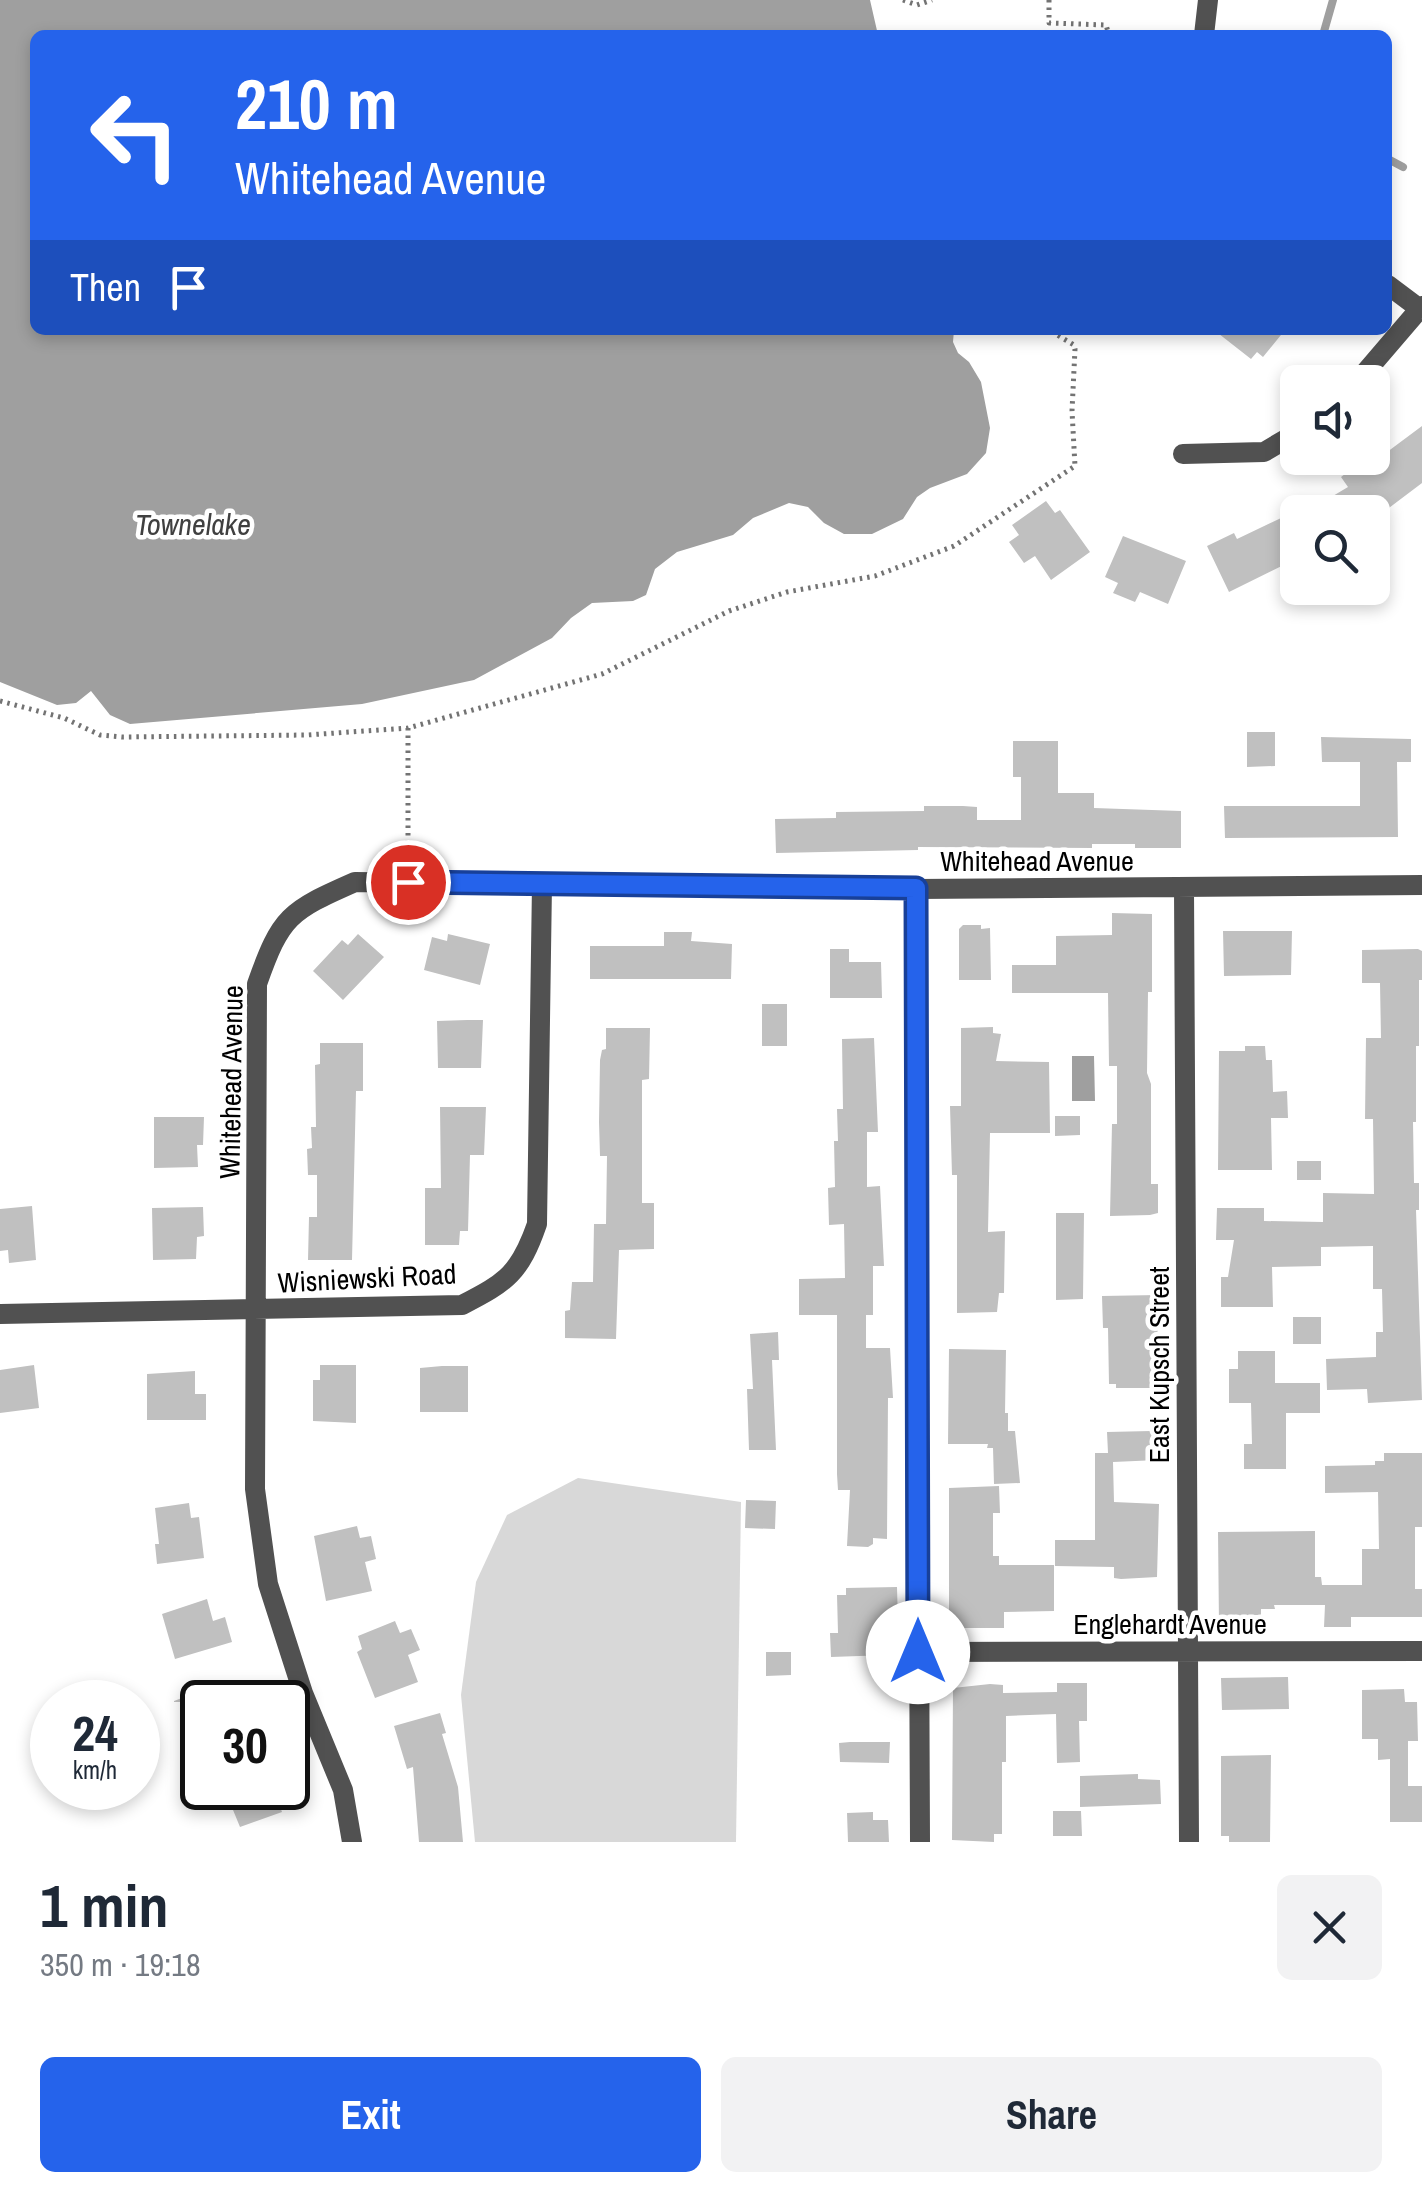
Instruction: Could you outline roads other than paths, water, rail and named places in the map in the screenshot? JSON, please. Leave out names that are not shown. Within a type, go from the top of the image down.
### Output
[{"type":"street","points":[[1205,30],[1208,0]]},
{"type":"street","points":[[1371,365],[1421,308],[1392,288]]},
{"type":"street","points":[[1184,454],[1264,452],[1280,443]]},
{"type":"street","name":"Whitehead Avenue","points":[[352,1842],[343,1790],[303,1693],[268,1584],[255,1489],[257,984],[275,934],[306,903],[354,882],[916,888],[1422,886]]},
{"type":"street","name":"Wisniewski Road","points":[[0,1314],[462,1305],[497,1287],[525,1259],[537,1224],[542,884]]},
{"type":"street","points":[[916,888],[920,1842]]},
{"type":"street","name":"East Kupsch Street","points":[[1184,888],[1189,1842]]},
{"type":"street","name":"Englehardt Avenue","points":[[918,1652],[1422,1651]]},
{"type":"water","name":"Townelake","points":[[0,0],[870,0],[877,30],[30,30],[30,335],[954,335],[958,353],[969,362],[981,382],[990,428],[986,453],[967,474],[917,497],[903,519],[872,534],[844,534],[824,523],[808,507],[789,503],[753,518],[733,535],[677,552],[655,569],[646,595],[633,601],[592,603],[552,638],[474,680],[362,704],[130,724],[110,715],[91,691],[76,703],[57,705],[0,682]]},
{"type":"water","points":[[1072,1056],[1094,1056],[1095,1101],[1072,1101]]},
{"type":"waterway","points":[[1324,30],[1333,0]]},
{"type":"waterway","points":[[1392,161],[1403,167]]}]
